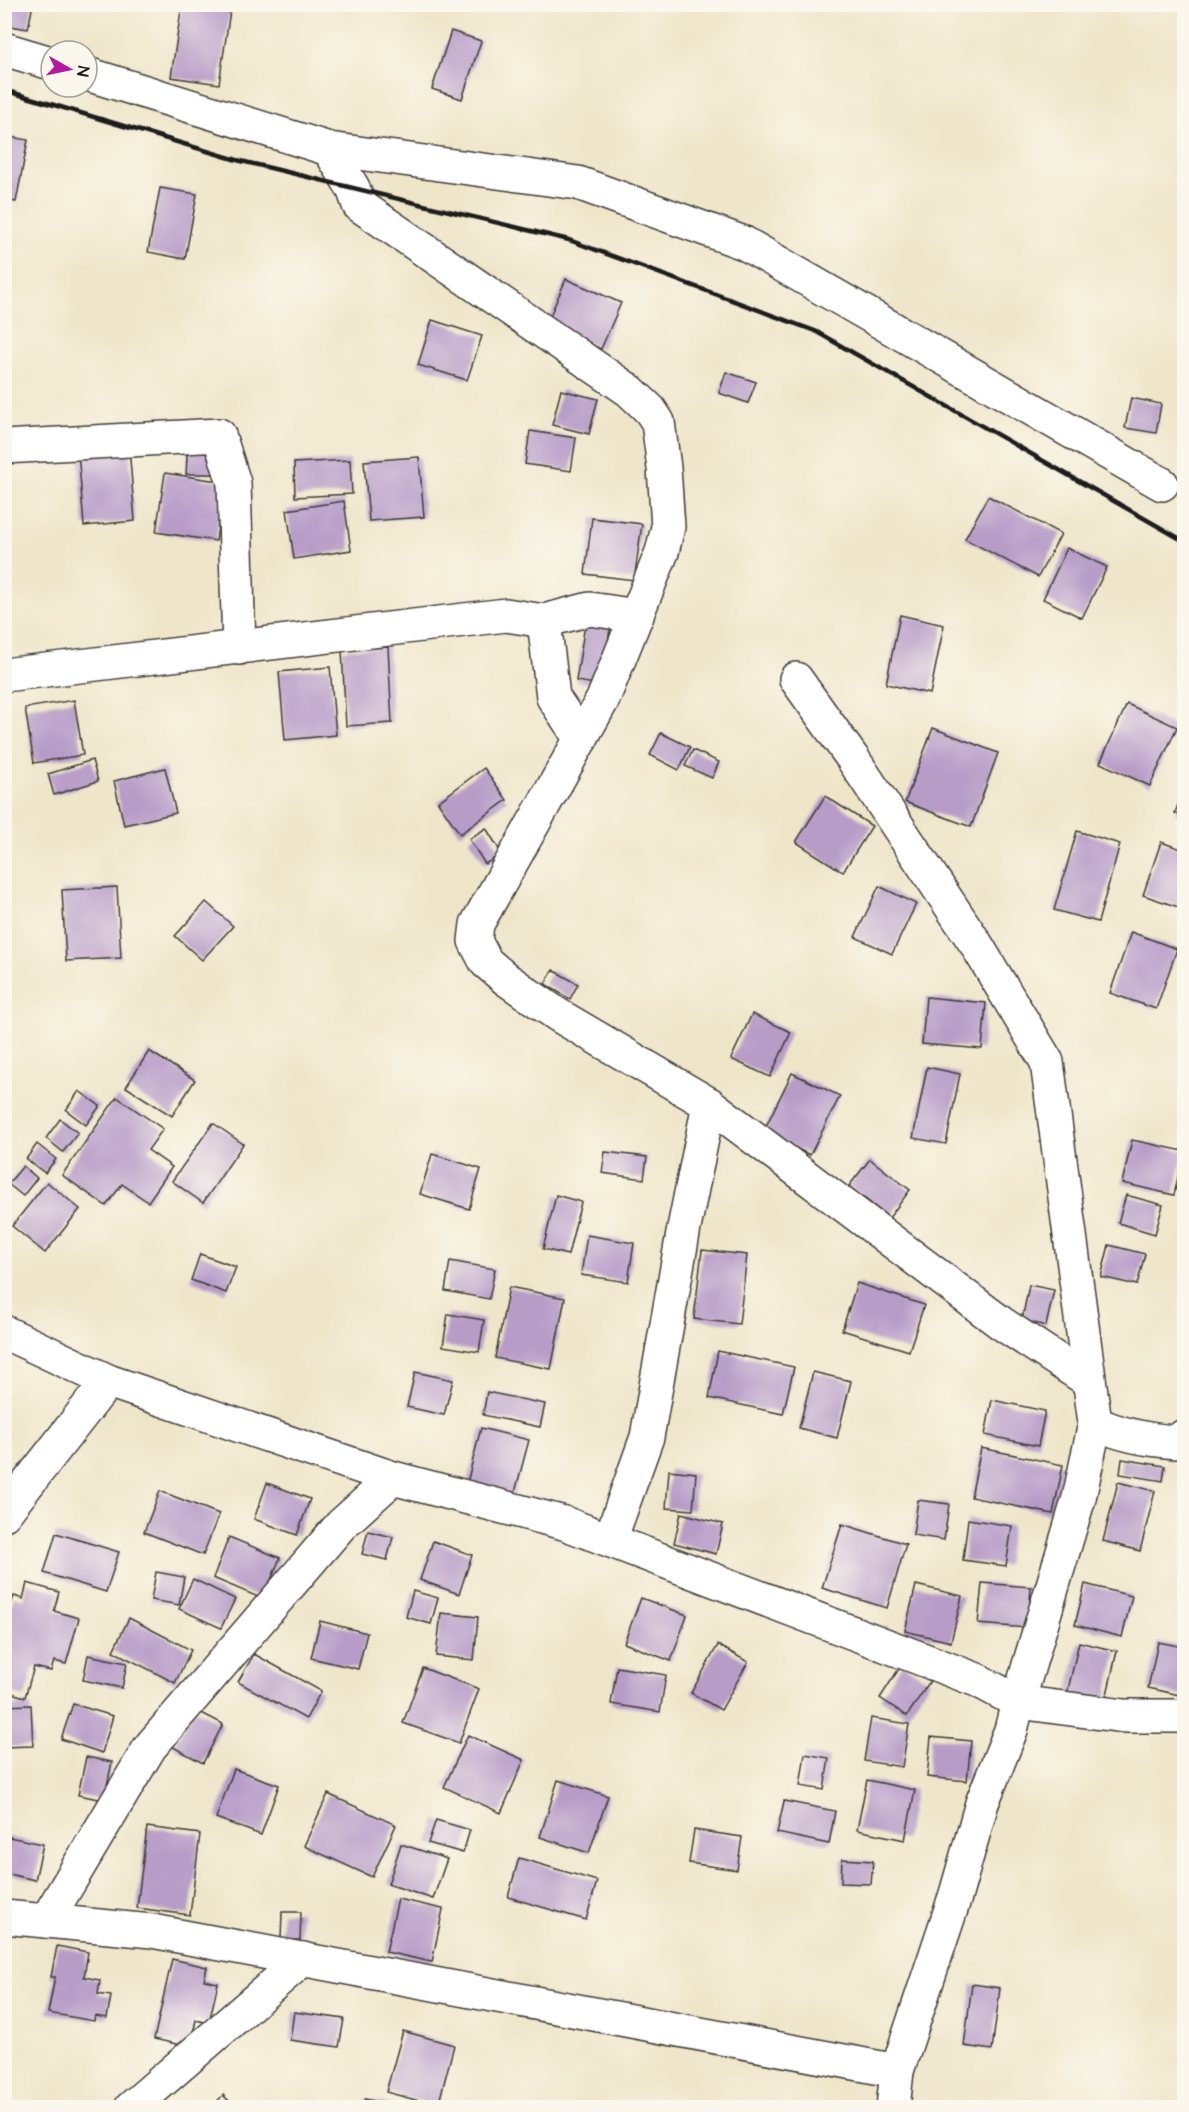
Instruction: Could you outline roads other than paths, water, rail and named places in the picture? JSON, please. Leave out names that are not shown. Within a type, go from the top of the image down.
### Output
[{"type":"street","points":[[4,49],[39,59]]},
{"type":"street","points":[[99,78],[330,149],[579,183],[744,243],[1162,484]]},
{"type":"street","points":[[330,149],[353,188],[359,206],[630,391],[650,410],[658,422],[668,527],[662,552],[603,699],[477,924],[475,941],[486,962],[558,1015],[709,1104],[1001,1323],[1089,1381]]},
{"type":"street","points":[[4,447],[219,435],[234,483],[239,648]]},
{"type":"street","points":[[4,675],[506,615],[543,621],[590,609],[637,616]]},
{"type":"street","points":[[543,621],[553,697],[581,739]]},
{"type":"street","points":[[796,679],[853,759],[976,944],[1047,1062],[1095,1423],[1079,1498],[1011,1730],[982,1803],[956,1894],[897,2072],[892,2108]]},
{"type":"street","points":[[610,1540],[647,1437],[684,1228],[709,1104]]},
{"type":"street","points":[[4,1332],[108,1381],[393,1478],[564,1523],[977,1680],[1018,1702],[1124,1716],[1185,1716]]},
{"type":"street","points":[[4,1514],[108,1381]]},
{"type":"street","points":[[1095,1423],[1116,1433],[1161,1441],[1176,1442],[1185,1436]]},
{"type":"street","points":[[46,1921],[150,1747],[341,1526],[393,1478]]},
{"type":"street","points":[[4,1917],[152,1931],[897,2072]]},
{"type":"street","points":[[131,2108],[303,1959]]},
{"type":"railway","points":[[4,90],[237,160],[569,240],[815,331],[1184,541]]}]
